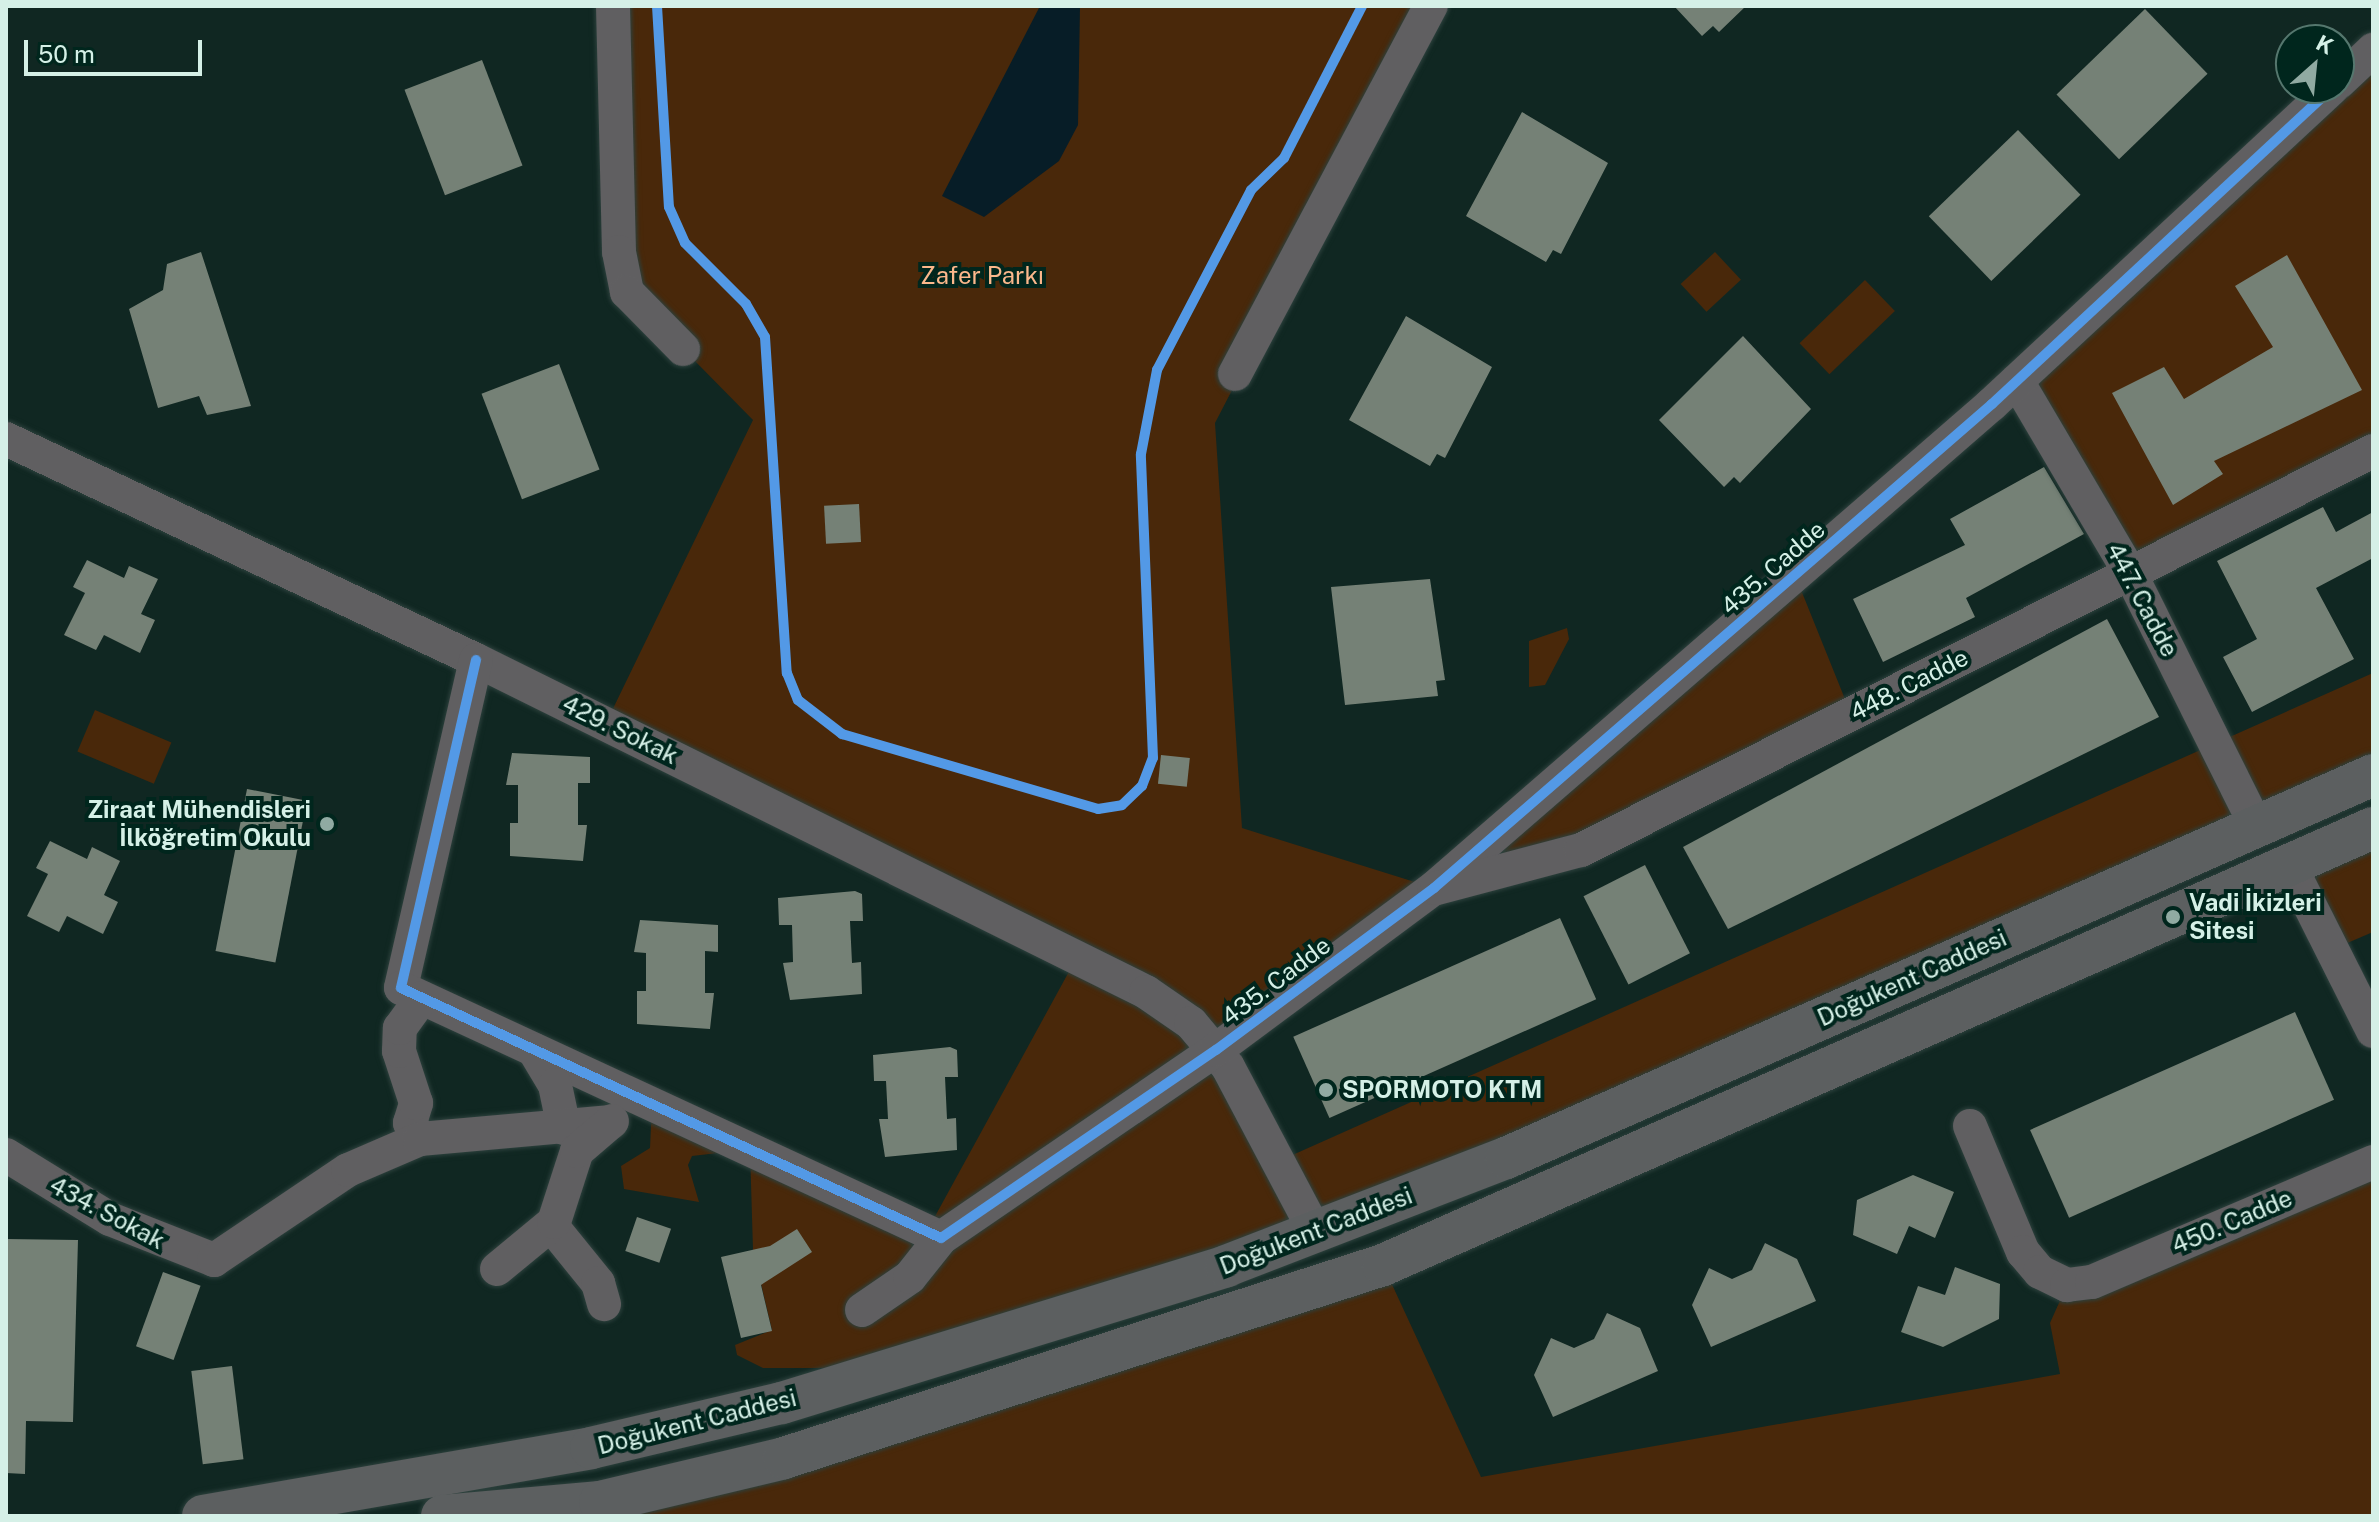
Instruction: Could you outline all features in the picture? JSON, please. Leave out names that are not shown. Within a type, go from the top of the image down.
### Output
[{"type":"main road","name":"Doğukent Caddesi","points":[[203,1516],[591,1448],[782,1403],[1316,1233],[1506,1158],[2373,775]]},
{"type":"main road","name":"Doğukent Caddesi","points":[[442,1516],[600,1502],[784,1458],[1383,1265],[2373,828]]},
{"type":"street","points":[[613,6],[619,252],[627,292],[683,349]]},
{"type":"street","points":[[1235,374],[1431,6]]},
{"type":"street","points":[[2355,67],[2373,50]]},
{"type":"street","name":"435. Cadde","points":[[862,1310],[910,1277],[941,1238],[1216,1050],[1434,888],[2017,381],[2315,104]]},
{"type":"street","name":"447. Cadde","points":[[2017,381],[2130,573],[2256,826]]},
{"type":"street","name":"429. Sokak","points":[[6,439],[476,660],[1130,983],[1176,1012],[1216,1050],[1316,1233]]},
{"type":"street","name":"448. Cadde","points":[[1434,888],[1581,850],[2373,451]]},
{"type":"street","points":[[476,660],[401,988],[941,1238]]},
{"type":"street","points":[[2289,864],[2373,1031]]},
{"type":"street","points":[[422,998],[400,1028],[399,1051],[416,1103],[410,1123],[420,1139],[611,1122],[652,1104]]},
{"type":"street","points":[[534,1050],[555,1085],[564,1128]]},
{"type":"street","points":[[497,1269],[551,1225],[577,1151],[611,1122]]},
{"type":"street","name":"450. Cadde","points":[[1970,1126],[2023,1252],[2040,1272],[2067,1285],[2092,1282],[2373,1162]]},
{"type":"street","name":"434. Sokak","points":[[6,1155],[110,1219],[214,1260],[348,1170],[420,1139]]},
{"type":"street","points":[[551,1225],[598,1283],[604,1304]]},
{"type":"green space","name":"Zafer Parkı","points":[[613,6],[1431,6],[1215,423],[1242,828],[1434,888],[1216,1050],[1279,1161],[2373,673],[2373,773],[1316,1233],[841,1368],[763,1368],[737,1355],[735,1345],[772,1330],[753,1250],[750,1150],[927,1231],[1077,957],[606,723],[753,420],[627,292]]},
{"type":"green space","points":[[2373,50],[2373,451],[2130,573],[2017,381],[2315,104],[2355,104],[2355,67]]},
{"type":"green space","points":[[1715,252],[1741,280],[1707,312],[1681,284]]},
{"type":"green space","points":[[1865,280],[1895,311],[1829,374],[1800,343]]},
{"type":"green space","points":[[1795,575],[1851,714],[1581,850],[1434,888]]},
{"type":"green space","points":[[1567,628],[1569,639],[1545,685],[1529,687],[1529,641]]},
{"type":"green space","points":[[95,710],[171,742],[154,784],[77,751]]},
{"type":"green space","points":[[2373,828],[2373,932],[2331,950],[2289,864]]},
{"type":"green space","points":[[652,1104],[718,1153],[692,1156],[688,1165],[699,1202],[624,1189],[621,1166],[650,1148]]},
{"type":"green space","points":[[2373,1162],[2373,1516],[454,1516],[600,1502],[1383,1265],[1481,1477],[2060,1374],[2050,1323],[2067,1285]]},
{"type":"water","points":[[1040,6],[1080,6],[1078,125],[1059,161],[984,217],[942,196]]},
{"type":"building","points":[[1674,6],[1746,6],[1719,32],[1713,26],[1702,36]]},
{"type":"building","points":[[2145,9],[2208,74],[2119,159],[2057,94]]},
{"type":"building","points":[[482,60],[522,165],[445,195],[405,90]]},
{"type":"building","points":[[1522,112],[1608,163],[1561,254],[1553,250],[1546,262],[1466,216]]},
{"type":"building","points":[[2018,130],[2081,195],[1991,281],[1929,216]]},
{"type":"building","points":[[201,252],[251,406],[207,415],[199,396],[158,408],[129,309],[163,290],[167,264]]},
{"type":"building","points":[[2287,255],[2362,390],[2214,461],[2223,474],[2173,505],[2112,393],[2164,367],[2184,399],[2273,347],[2235,286]]},
{"type":"building","points":[[1406,316],[1492,367],[1445,458],[1437,454],[1430,466],[1349,420]]},
{"type":"building","points":[[1743,336],[1811,409],[1740,483],[1734,477],[1724,487],[1659,420]]},
{"type":"building","points":[[559,364],[599,469],[522,499],[482,394]]},
{"type":"building","points":[[2044,467],[2084,534],[1966,598],[1975,617],[1883,662],[1853,599],[1965,545],[1950,519]]},
{"type":"building","points":[[859,504],[861,542],[826,544],[824,506]]},
{"type":"building","points":[[2323,507],[2336,532],[2373,512],[2373,558],[2316,588],[2354,659],[2252,712],[2223,657],[2257,639],[2217,561]]},
{"type":"building","points":[[87,560],[124,578],[129,566],[158,579],[141,614],[155,620],[140,653],[104,635],[96,650],[64,635],[85,593],[73,587]]},
{"type":"building","points":[[1430,579],[1445,680],[1436,681],[1438,696],[1345,705],[1331,587]]},
{"type":"building","points":[[2107,619],[2159,717],[1728,929],[1683,847]]},
{"type":"building","points":[[512,753],[590,757],[590,783],[578,783],[578,825],[587,825],[583,861],[510,856],[510,823],[518,823],[518,785],[506,785]]},
{"type":"building","points":[[1161,755],[1190,758],[1187,787],[1158,784]]},
{"type":"building","points":[[247,789],[307,801],[275,963],[216,951]]},
{"type":"building","points":[[50,841],[87,859],[92,847],[120,861],[104,895],[118,902],[103,934],[67,916],[59,932],[27,916],[48,874],[36,868]]},
{"type":"building","points":[[1645,865],[1690,953],[1628,985],[1584,896]]},
{"type":"building","points":[[855,891],[862,894],[863,921],[850,921],[852,963],[861,962],[862,994],[790,1000],[783,963],[793,962],[792,925],[779,925],[778,898]]},
{"type":"building","points":[[1560,918],[1596,999],[1329,1118],[1293,1037]]},
{"type":"building","points":[[640,920],[718,925],[718,952],[705,951],[705,993],[714,993],[710,1029],[637,1024],[637,991],[646,991],[646,953],[634,952]]},
{"type":"building","points":[[2295,1012],[2334,1100],[2069,1218],[2030,1130]]},
{"type":"building","points":[[950,1047],[957,1050],[958,1077],[945,1077],[947,1119],[956,1118],[957,1150],[885,1157],[879,1119],[888,1119],[886,1081],[874,1081],[873,1055]]},
{"type":"building","points":[[1913,1175],[1954,1192],[1935,1238],[1909,1226],[1897,1254],[1853,1235],[1857,1200]]},
{"type":"building","points":[[637,1217],[671,1229],[659,1263],[625,1251]]},
{"type":"building","points":[[797,1229],[812,1252],[761,1285],[772,1331],[741,1338],[721,1257],[770,1246]]},
{"type":"building","points":[[6,1239],[78,1240],[73,1422],[26,1421],[25,1474],[6,1473]]},
{"type":"building","points":[[1765,1243],[1797,1259],[1816,1301],[1711,1347],[1692,1305],[1709,1268],[1732,1279],[1752,1270]]},
{"type":"building","points":[[1955,1267],[2000,1284],[1999,1319],[1943,1347],[1901,1332],[1918,1286],[1945,1295]]},
{"type":"building","points":[[163,1272],[201,1286],[174,1360],[136,1346]]},
{"type":"building","points":[[1607,1313],[1640,1328],[1658,1371],[1553,1417],[1534,1375],[1551,1338],[1574,1348],[1594,1339]]},
{"type":"building","points":[[232,1366],[243,1459],[203,1464],[191,1371]]},
{"type":"cycle path","points":[[657,6],[669,207],[685,243],[746,304],[765,337],[787,673],[798,700],[842,734],[1098,809],[1122,805],[1142,786],[1153,758],[1141,454],[1157,370],[1251,190],[1284,158],[1362,6]]},
{"type":"cycle path","points":[[476,660],[401,988],[941,1238],[1216,1050],[1434,888],[1992,404],[2315,104]]},
{"type":"place","name":"Ziraat Mühendisleri İlköğretim Okulu","points":[[327,824]]},
{"type":"place","name":"Vadi İkizleri Sitesi","points":[[2173,917]]},
{"type":"place","name":"SPORMOTO KTM","points":[[1326,1090]]}]
